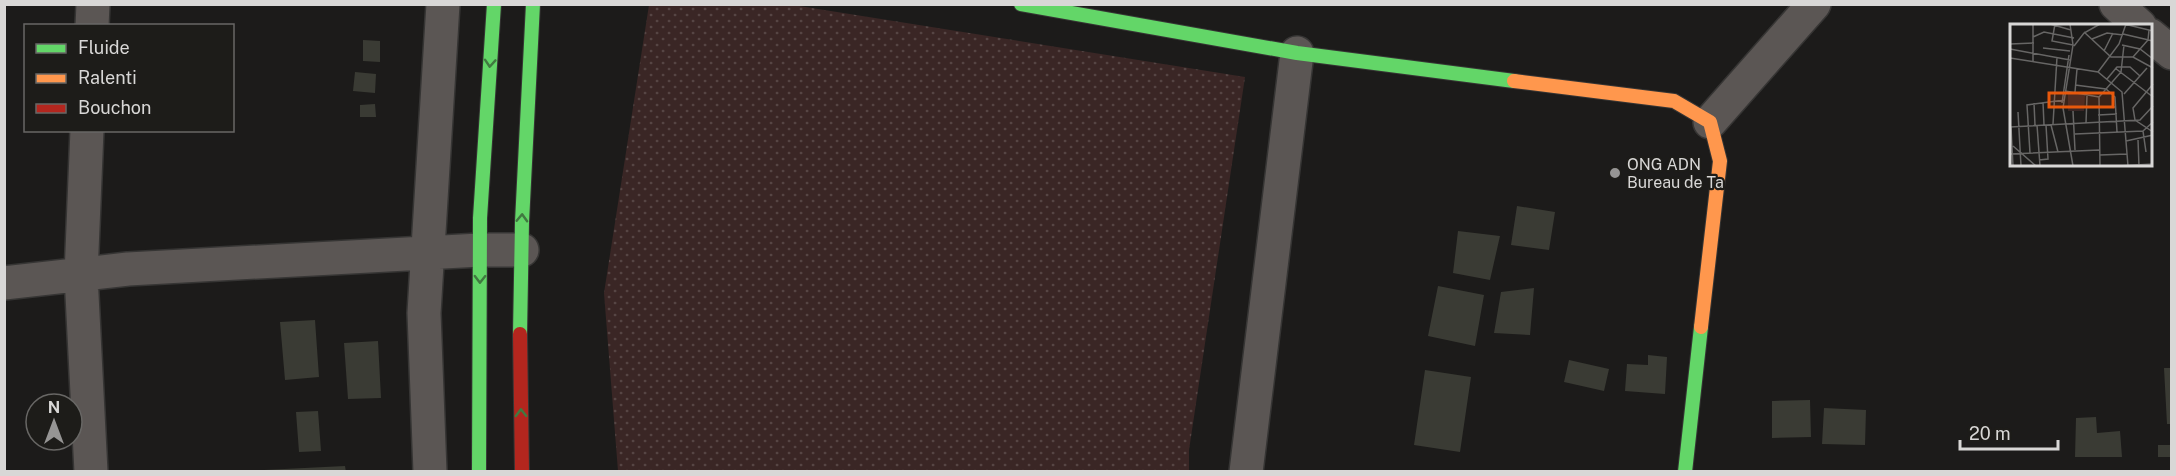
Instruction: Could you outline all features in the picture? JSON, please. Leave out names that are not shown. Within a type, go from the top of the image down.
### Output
[{"type":"street","points":[[92,24],[93,4]]},
{"type":"street","points":[[430,471],[424,313],[443,4]]},
{"type":"street","points":[[479,471],[480,250],[494,4]]},
{"type":"street","points":[[522,471],[519,358],[533,4]]},
{"type":"street","points":[[1021,4],[1297,53],[1674,101],[1710,122],[1720,161],[1685,471]]},
{"type":"street","points":[[1710,122],[1814,4]]},
{"type":"street","points":[[2116,4],[2138,24]]},
{"type":"street","points":[[2152,36],[2172,53]]},
{"type":"street","points":[[1246,471],[1297,53]]},
{"type":"street","points":[[87,132],[81,275],[91,471]]},
{"type":"street","points":[[4,283],[128,269],[480,250],[522,250]]},
{"type":"shaded area","points":[[649,5],[793,5],[1245,77],[1189,450],[1189,471],[618,471],[604,293]]},
{"type":"building","points":[[363,40],[380,41],[380,62],[363,61]]},
{"type":"building","points":[[355,72],[376,74],[375,93],[353,91]]},
{"type":"building","points":[[375,104],[376,117],[360,117],[360,105]]},
{"type":"building","points":[[1517,206],[1555,212],[1549,250],[1511,245]]},
{"type":"building","points":[[1458,231],[1500,236],[1490,280],[1453,273]]},
{"type":"building","points":[[1438,286],[1484,295],[1475,346],[1428,336]]},
{"type":"building","points":[[1534,288],[1530,335],[1494,333],[1501,292]]},
{"type":"building","points":[[315,320],[319,377],[285,380],[280,322]]},
{"type":"building","points":[[378,341],[381,398],[348,399],[344,343]]},
{"type":"building","points":[[1648,355],[1667,357],[1665,394],[1625,391],[1627,364],[1648,365]]},
{"type":"building","points":[[1569,360],[1609,369],[1604,391],[1564,382]]},
{"type":"building","points":[[2164,368],[2172,368],[2172,424],[2167,424]]},
{"type":"building","points":[[1425,370],[1471,377],[1460,452],[1414,445]]},
{"type":"building","points":[[1810,400],[1811,437],[1772,438],[1772,401]]},
{"type":"building","points":[[1824,408],[1866,410],[1865,445],[1822,444]]},
{"type":"building","points":[[318,411],[321,451],[299,452],[296,412]]},
{"type":"building","points":[[2096,417],[2097,433],[2120,431],[2122,457],[2075,457],[2076,418]]},
{"type":"building","points":[[2158,445],[2172,445],[2172,457],[2158,457]]},
{"type":"building","points":[[345,466],[346,472],[264,472],[264,470]]},
{"type":"traffic: fast","points":[[479,472],[480,218],[494,4]]},
{"type":"traffic: fast","points":[[520,334],[522,222],[533,4]]},
{"type":"traffic: fast","points":[[1021,4],[1297,53],[1514,81]]},
{"type":"traffic: fast","points":[[1685,472],[1701,327]]},
{"type":"traffic: slow","points":[[1514,81],[1674,101],[1710,122],[1720,161],[1701,327]]},
{"type":"traffic: jam","points":[[520,334],[522,472]]},
{"type":"place","name":"ONG ADN Bureau de Ta","points":[[1615,173]]}]
